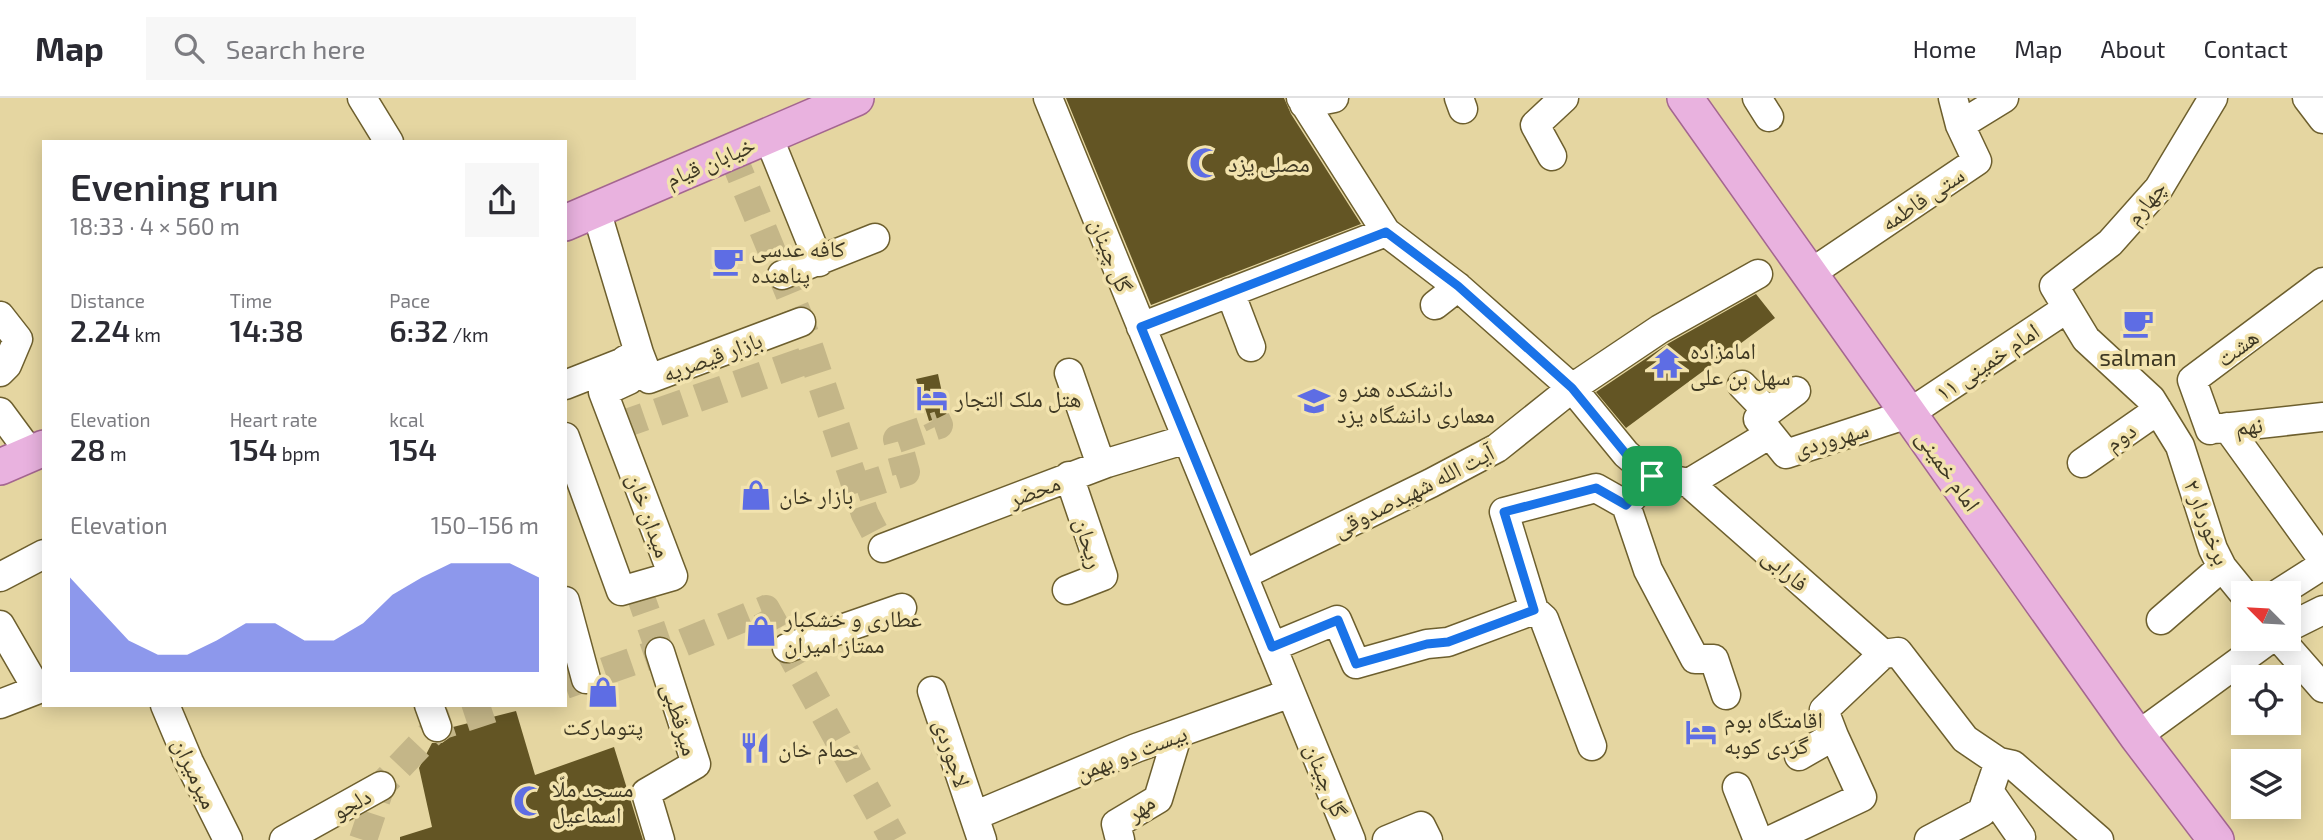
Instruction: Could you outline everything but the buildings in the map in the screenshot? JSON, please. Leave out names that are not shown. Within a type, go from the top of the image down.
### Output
[{"type":"main road","name":"خیابان قیام","points":[[580,217],[856,98]]},
{"type":"main road","name":"امام خمینی","points":[[1696,101],[1908,414],[2137,736],[2216,840]]},
{"type":"street","points":[[362,98],[388,140]]},
{"type":"street","name":"گل چینان","points":[[1048,98],[1351,840]]},
{"type":"street","points":[[1334,98],[1303,101],[1386,232],[1458,286],[1572,388],[1626,454],[1652,476],[1689,483]]},
{"type":"street","points":[[1552,156],[1535,125],[1564,98]]},
{"type":"street","points":[[1957,111],[2004,98]]},
{"type":"street","name":"چهارم","points":[[2060,297],[2159,188],[2213,98]]},
{"type":"street","points":[[2307,98],[2323,119]]},
{"type":"street","name":"ستی فاطمه","points":[[1811,272],[1978,161],[1957,111]]},
{"type":"street","points":[[768,136],[819,261]]},
{"type":"street","points":[[567,384],[630,358],[580,217]]},
{"type":"street","points":[[1141,327],[1386,232]]},
{"type":"street","points":[[782,275],[875,238]]},
{"type":"street","name":"آیت الله شهیدصدوقی","points":[[1242,575],[1497,448],[1572,388],[1660,329],[1758,274]]},
{"type":"street","name":"هشت","points":[[2219,428],[2192,380],[2323,282]]},
{"type":"street","points":[[1435,305],[1458,286]]},
{"type":"street","points":[[1230,292],[1251,346]]},
{"type":"street","name":"برخوردار ۲","points":[[2060,297],[2086,339],[2151,399],[2180,446],[2213,549],[2233,581]]},
{"type":"street","name":"امام خمینی ۱۱","points":[[1908,414],[2060,297]]},
{"type":"street","points":[[0,316],[18,338],[7,365],[0,372]]},
{"type":"street","name":"بازار قیصریه","points":[[630,358],[649,379],[802,323]]},
{"type":"street","name":"میدان خان","points":[[567,449],[575,497],[621,591],[673,576],[603,392],[629,380],[630,358]]},
{"type":"street","points":[[1069,373],[1101,465]]},
{"type":"street","points":[[1742,385],[1769,423],[1796,391]]},
{"type":"street","name":"دوم","points":[[2082,463],[2158,410]]},
{"type":"street","points":[[0,412],[25,457]]},
{"type":"street","name":"سهروردی","points":[[1689,483],[1769,423],[1786,454],[1908,414]]},
{"type":"street","name":"نهم","points":[[2180,446],[2195,436],[2219,428],[2323,417]]},
{"type":"street","points":[[2219,428],[2323,562],[2296,581]]},
{"type":"street","name":"محضر","points":[[883,548],[1069,476],[1187,439]]},
{"type":"street","name":"ریحان","points":[[1067,590],[1103,576],[1069,476]]},
{"type":"street","points":[[1626,505],[1652,476]]},
{"type":"street","name":"فارابی","points":[[1689,483],[1883,654],[1898,652],[1965,739],[1999,762]]},
{"type":"street","points":[[1592,746],[1544,619],[1534,610],[1504,512],[1596,488],[1626,505],[1654,581],[1696,659],[1714,659],[1726,695]]},
{"type":"street","points":[[0,577],[42,555]]},
{"type":"street","points":[[2161,620],[2222,567]]},
{"type":"street","points":[[567,608],[586,678]]},
{"type":"street","points":[[787,648],[902,608]]},
{"type":"street","points":[[1272,647],[1338,620],[1356,664],[1427,644],[1448,642],[1534,610]]},
{"type":"street","points":[[2301,622],[2323,610]]},
{"type":"street","points":[[0,625],[41,688],[0,704]]},
{"type":"street","points":[[2137,736],[2254,651]]},
{"type":"street","points":[[2291,651],[2323,688]]},
{"type":"street","name":"میرقطبی","points":[[660,652],[696,764],[646,793],[660,840]]},
{"type":"street","points":[[1771,840],[1862,797],[1824,710],[1883,654]]},
{"type":"street","name":"لاجوردی","points":[[932,691],[978,828]]},
{"type":"street","name":"بیست دو بهمن","points":[[978,828],[1178,733],[1291,693]]},
{"type":"street","name":"میرمیران","points":[[166,707],[189,762],[228,840]]},
{"type":"street","name":"مهر","points":[[1120,840],[1116,824],[1158,799],[1178,733]]},
{"type":"street","points":[[1799,756],[1834,736]]},
{"type":"street","points":[[1928,840],[1982,812],[1999,762],[2013,765],[2099,840]]},
{"type":"street","name":"دلجو","points":[[284,840],[381,786]]},
{"type":"street","points":[[1737,787],[1758,840]]},
{"type":"street","points":[[1989,791],[2021,837]]},
{"type":"street","points":[[1387,840],[1421,826],[1428,840]]},
{"type":"tunnel","points":[[731,152],[801,322],[865,514],[883,548]]},
{"type":"tunnel","points":[[618,426],[813,358]]},
{"type":"tunnel","points":[[856,488],[906,472],[897,439],[939,425],[936,419]]},
{"type":"tunnel","points":[[637,586],[660,652]]},
{"type":"tunnel","points":[[567,684],[660,652],[766,609],[894,840]]},
{"type":"tunnel","points":[[363,840],[381,786],[437,727],[498,707]]},
{"type":"place","name":"مصلی یزد","points":[[1205,163]]},
{"type":"place","name":"کافه عدسی پناهنده","points":[[728,261]]},
{"type":"place","name":"salman","points":[[2138,323]]},
{"type":"place","name":"امامزاده سهل بن علی","points":[[1667,363]]},
{"type":"place","name":"هتل ملک التجار","points":[[932,398]]},
{"type":"place","name":"دانشکده هنر و معماری دانشگاه یزد","points":[[1314,401]]},
{"type":"place","name":"بازار خان","points":[[756,495]]},
{"type":"place","name":"عطاری و خشکبار ممتاز امیران","points":[[761,631]]},
{"type":"place","name":"پتومارکت","points":[[603,692]]},
{"type":"place","name":"اقامتگاه بوم گردی کوبه","points":[[1701,732]]},
{"type":"place","name":"حمام خان","points":[[755,748]]},
{"type":"place","name":"مسجد ملّا اسماعیل","points":[[529,801]]},
{"type":"route","points":[[1386,232],[1458,286],[1572,388],[1626,454],[1652,476],[1626,505],[1596,488],[1504,512],[1534,610],[1448,642],[1427,644],[1356,664],[1338,620],[1272,647],[1141,327],[1386,232]]}]
